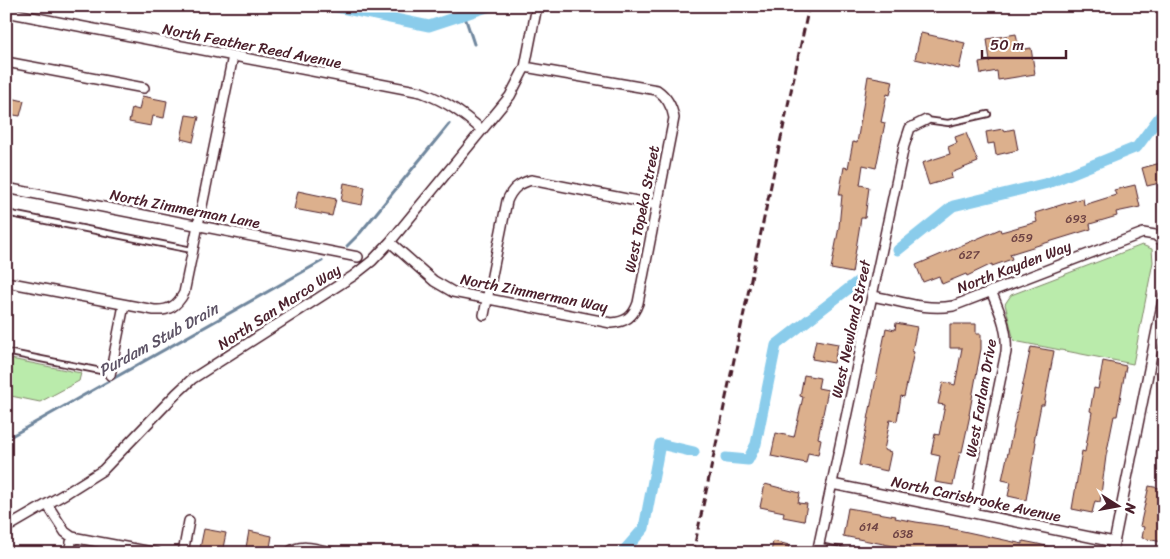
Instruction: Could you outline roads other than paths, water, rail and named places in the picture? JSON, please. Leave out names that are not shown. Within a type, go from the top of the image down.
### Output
[{"type":"street","name":"North San Marco Way","points":[[6,528],[103,470],[176,394],[192,380],[372,262],[510,96],[525,67],[537,6]]},
{"type":"street","name":"North Feather Reed Avenue","points":[[6,12],[421,92],[459,110],[482,130]]},
{"type":"street","points":[[6,282],[154,310],[164,311],[172,308],[184,293],[233,56]]},
{"type":"street","points":[[6,62],[144,88]]},
{"type":"street","name":"West Topeka Street","points":[[525,67],[657,90],[669,102],[674,118],[638,303],[629,318]]},
{"type":"street","name":"West Newland Street","points":[[818,549],[904,146],[910,128],[926,120]]},
{"type":"street","points":[[484,315],[507,200],[517,186],[531,180],[657,204]]},
{"type":"street","name":"North Zimmerman Lane","points":[[6,188],[358,258]]},
{"type":"street","name":"North Kayden Way","points":[[872,296],[931,308],[953,306],[1143,233],[1155,235],[1163,241]]},
{"type":"street","name":"North Zimmerman Way","points":[[390,242],[441,285],[453,292],[611,323],[629,318]]},
{"type":"street","name":"West Farlam Drive","points":[[973,513],[1006,352],[1007,338],[1005,325],[992,291]]},
{"type":"street","points":[[1112,553],[1154,345],[1160,329],[1164,296]]},
{"type":"street","points":[[110,374],[124,305]]},
{"type":"street","points":[[1154,345],[1164,347]]},
{"type":"street","name":"North Carisbrooke Avenue","points":[[832,484],[1114,542]]},
{"type":"street","points":[[47,504],[65,532],[72,537],[157,553]]},
{"type":"street","points":[[182,553],[189,521]]},
{"type":"street","points":[[68,553],[72,537]]},
{"type":"street","points":[[289,552],[295,548],[304,547],[335,553]]},
{"type":"lane","points":[[926,120],[948,123],[988,114]]},
{"type":"lane","points":[[6,213],[192,250]]},
{"type":"lane","points":[[6,352],[110,374]]},
{"type":"lane","points":[[818,549],[854,553]]},
{"type":"waterway","points":[[332,6],[429,26],[490,6]]},
{"type":"waterway","name":"Purdam Stub Drain","points":[[464,14],[474,44]]},
{"type":"waterway","points":[[898,250],[953,206],[1048,183],[1137,147],[1164,111]]},
{"type":"waterway","name":"Purdam Stub Drain","points":[[347,246],[360,233],[449,124]]},
{"type":"waterway","name":"Purdam Stub Drain","points":[[6,439],[322,261]]},
{"type":"waterway","points":[[726,458],[748,460],[756,444],[776,345],[857,282]]},
{"type":"waterway","points":[[622,553],[644,528],[660,444],[694,452]]},
{"type":"railway","points":[[693,553],[809,6]]}]
